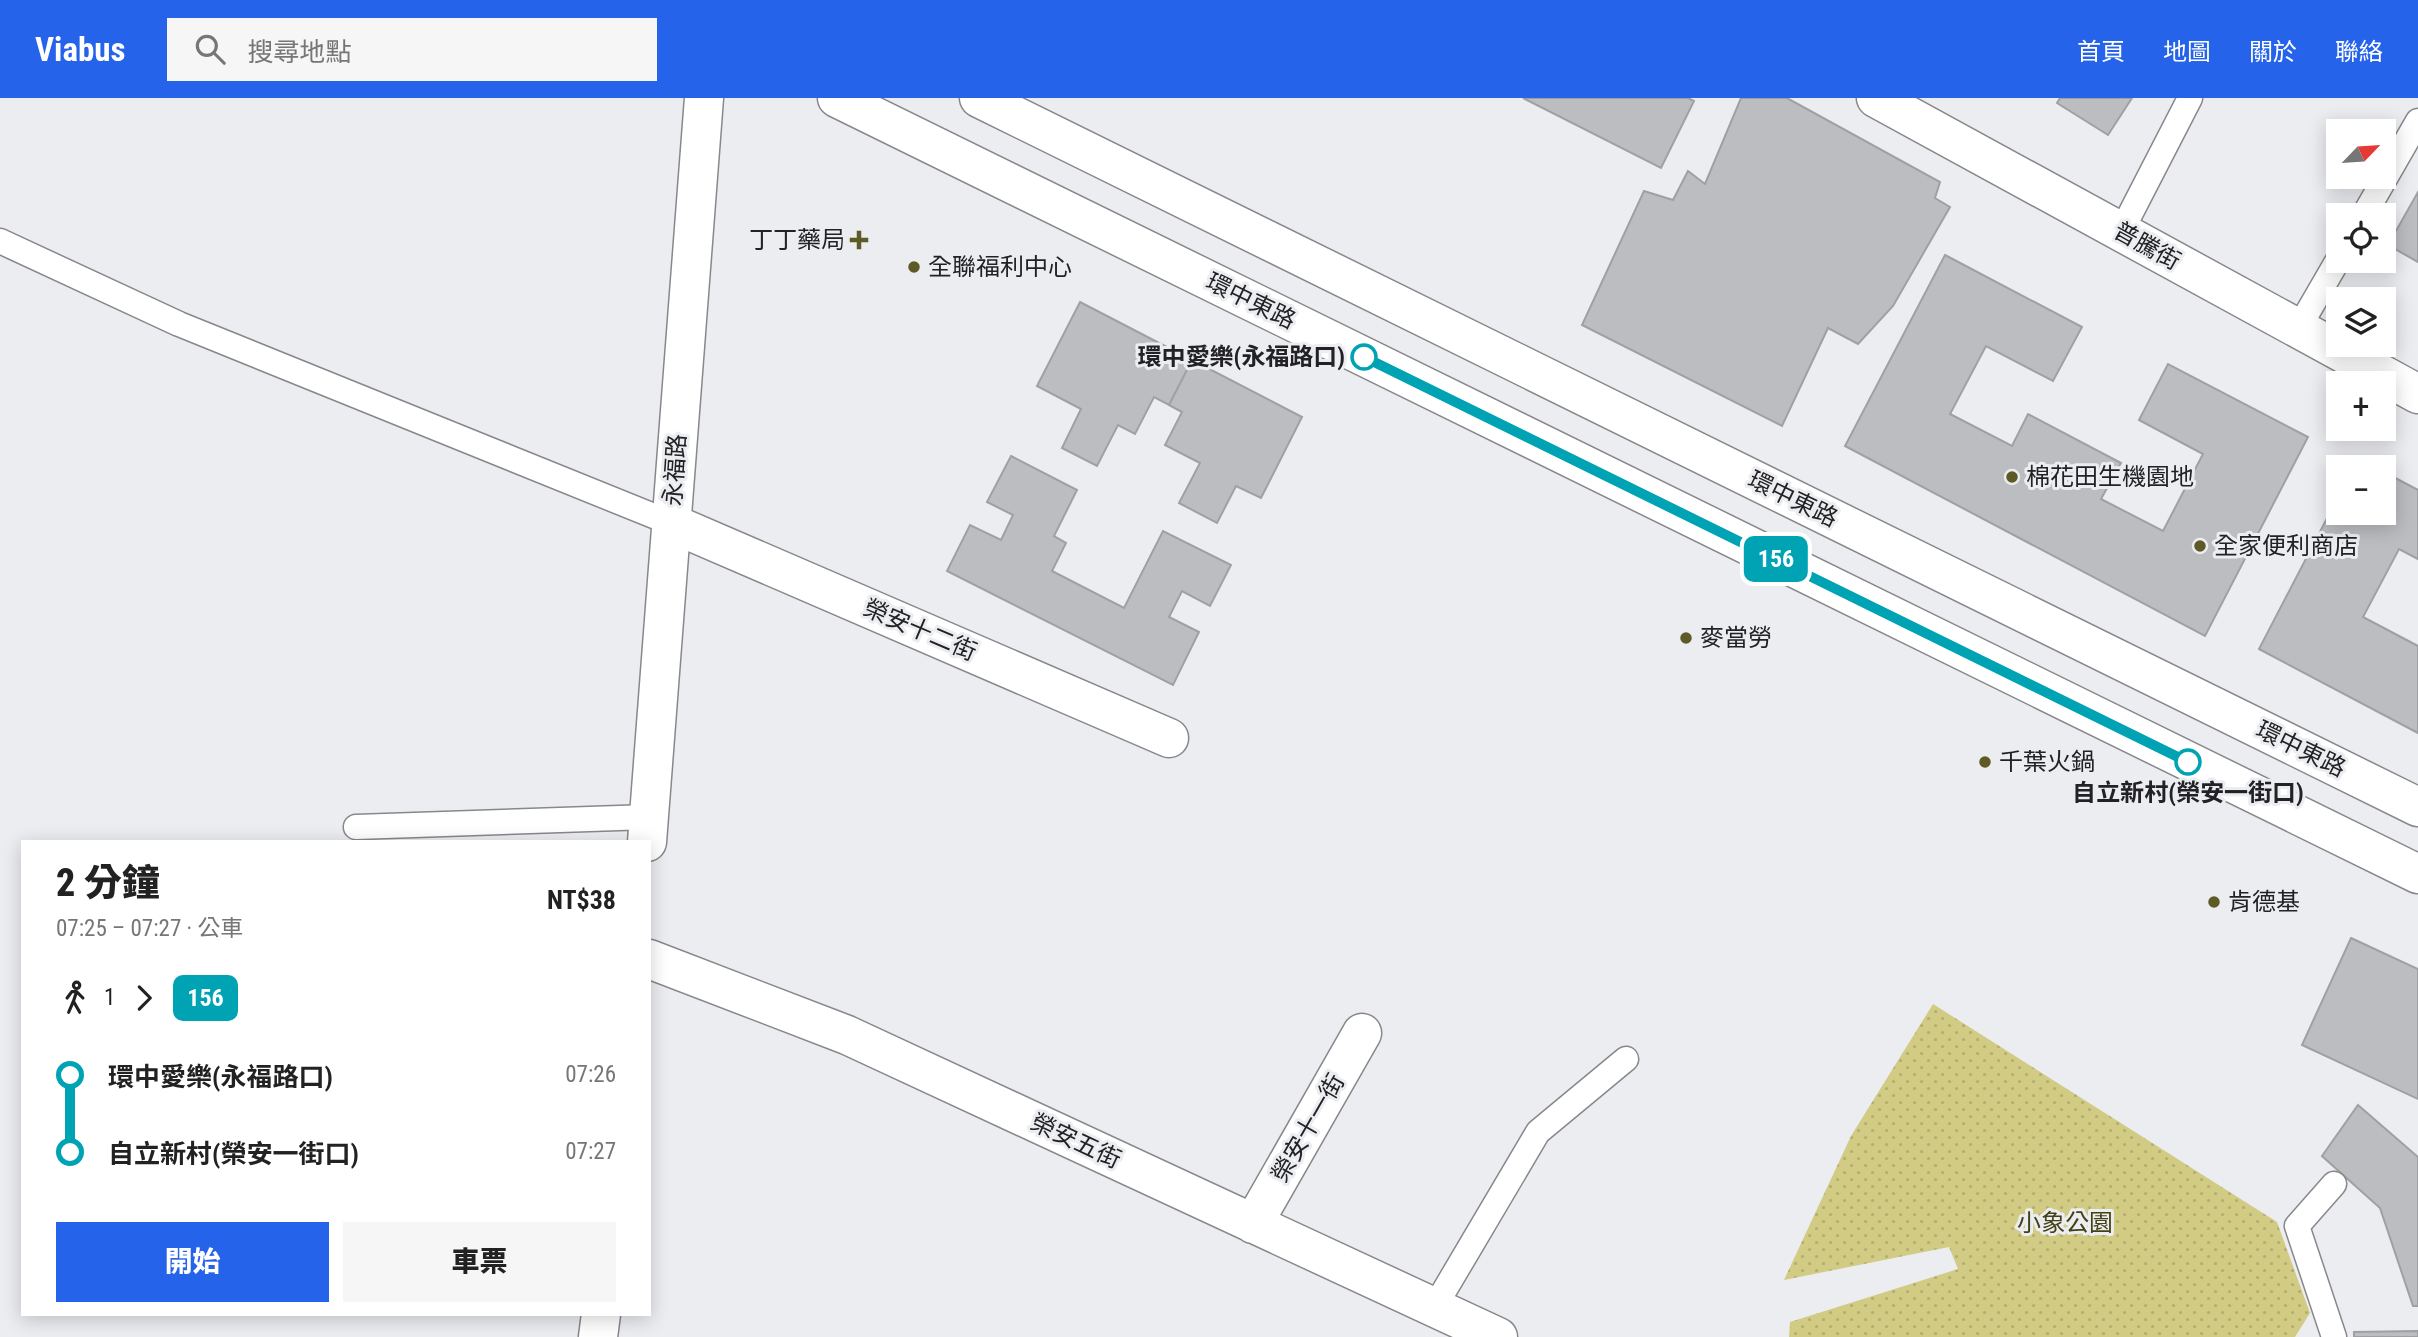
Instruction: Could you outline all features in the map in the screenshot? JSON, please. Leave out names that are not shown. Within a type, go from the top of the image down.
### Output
[{"type":"street","name":"永福路","points":[[648,829],[704,98]]},
{"type":"street","name":"環中東路","points":[[837,98],[2418,874]]},
{"type":"street","name":"環中東路","points":[[979,98],[2418,807]]},
{"type":"street","name":"普騰街","points":[[1898,103],[2121,232],[2418,394]]},
{"type":"street","name":"榮安十二街","points":[[671,523],[1169,738]]},
{"type":"street","name":"榮安五街","points":[[651,960],[847,1035],[1498,1337]]},
{"type":"street","name":"榮安十一街","points":[[1254,1224],[1362,1033]]},
{"type":"street","points":[[598,1337],[601,1316]]},
{"type":"lane","points":[[2121,232],[2190,98]]},
{"type":"lane","points":[[2371,203],[2418,121]]},
{"type":"lane","points":[[0,241],[179,324],[671,523]]},
{"type":"lane","points":[[2298,328],[2330,273]]},
{"type":"lane","points":[[356,827],[648,829]]},
{"type":"lane","points":[[1434,1308],[1538,1132],[1626,1059]]},
{"type":"lane","points":[[2334,1184],[2297,1226],[2334,1337]]},
{"type":"green space","name":"小象公園","points":[[1933,1004],[2277,1222],[2310,1313],[2295,1337],[1789,1337],[1790,1322],[1958,1269],[1949,1247],[1784,1280],[1851,1136]]},
{"type":"building","points":[[1523,98],[1688,98],[1694,101],[1661,168]]},
{"type":"building","points":[[1741,98],[1787,98],[1940,182],[1935,198],[1950,207],[1893,306],[1858,344],[1828,328],[1782,426],[1582,325],[1644,191],[1673,200],[1688,171],[1705,184]]},
{"type":"building","points":[[2060,98],[2132,98],[2108,135],[2057,103]]},
{"type":"building","points":[[2418,192],[2418,262],[2396,250],[2396,231]]},
{"type":"building","points":[[1945,255],[2082,327],[2053,381],[1986,346],[1950,414],[2012,446],[2028,414],[2121,463],[2101,499],[2163,531],[2203,454],[2139,420],[2168,364],[2308,437],[2205,636],[1845,446]]},
{"type":"building","points":[[1080,302],[1192,360],[1169,405],[1154,397],[1135,434],[1118,425],[1097,466],[1062,448],[1081,409],[1037,386]]},
{"type":"building","points":[[1192,360],[1302,417],[1261,498],[1236,486],[1217,523],[1179,503],[1200,463],[1165,445],[1182,412],[1169,405]]},
{"type":"building","points":[[1011,456],[1077,490],[1054,536],[1066,543],[1052,571],[1124,608],[1163,531],[1231,565],[1210,606],[1182,591],[1169,617],[1199,632],[1173,685],[947,571],[970,525],[1001,540],[1013,515],[987,502]]},
{"type":"building","points":[[2396,478],[2418,490],[2418,559],[2399,549],[2363,617],[2418,646],[2418,733],[2259,649],[2326,520],[2326,525],[2396,525]]},
{"type":"building","points":[[2351,938],[2418,969],[2418,1099],[2302,1045]]},
{"type":"building","points":[[2358,1105],[2418,1157],[2418,1306],[2413,1306],[2380,1208],[2322,1156]]},
{"type":"building","points":[[2418,1331],[2418,1337],[2354,1337],[2354,1332]]},
{"type":"bus line","name":"156","points":[[1364,357],[2188,762]]},
{"type":"place","name":"丁丁藥局","points":[[859,240]]},
{"type":"place","name":"全聯福利中心","points":[[914,267]]},
{"type":"place","name":"環中愛樂(永福路口)","points":[[1364,357]]},
{"type":"place","name":"棉花田生機園地","points":[[2012,477]]},
{"type":"place","name":"全家便利商店","points":[[2200,546]]},
{"type":"place","name":"麥當勞","points":[[1686,638]]},
{"type":"place","name":"千葉火鍋","points":[[1985,762]]},
{"type":"place","name":"自立新村(榮安一街口)","points":[[2188,762]]},
{"type":"place","name":"肯德基","points":[[2214,902]]}]
